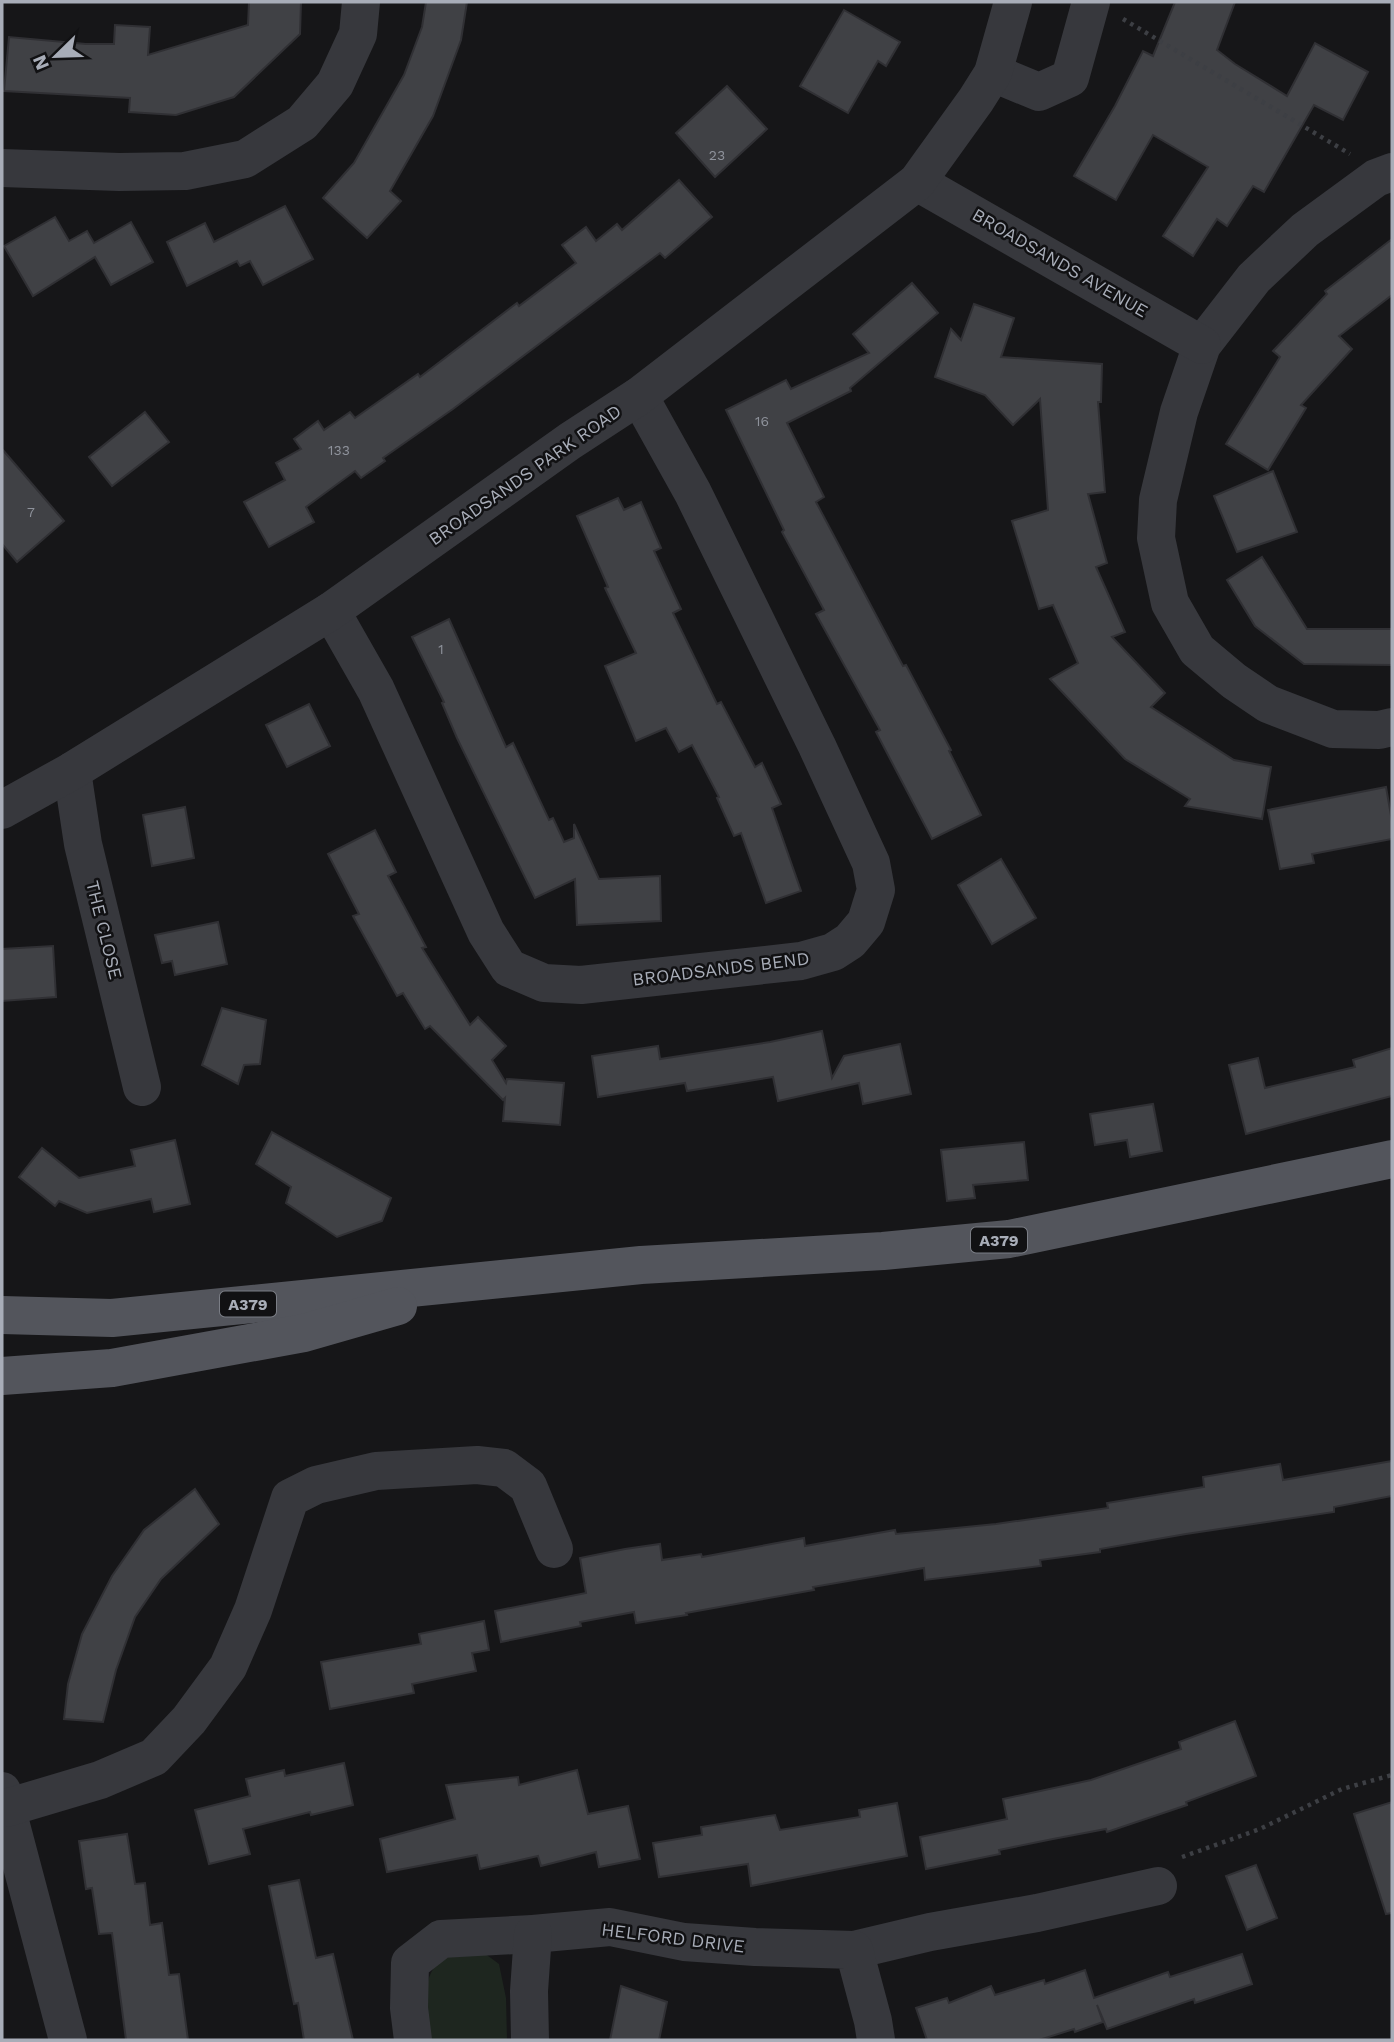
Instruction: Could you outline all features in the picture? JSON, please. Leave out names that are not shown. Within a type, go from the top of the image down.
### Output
[{"type":"main road","name":"A379","points":[[2,1315],[112,1318],[641,1265],[883,1251],[1009,1239],[1392,1159]]},
{"type":"main road","name":"A379","points":[[2,1376],[112,1368],[304,1333],[494,1279]]},
{"type":"street","points":[[2,168],[185,171],[245,159],[302,123],[335,84],[358,34],[361,2]]},
{"type":"street","name":"BROADSANDS PARK ROAD","points":[[2,810],[72,771],[331,611],[570,441],[639,396],[917,182],[993,74],[1013,2]]},
{"type":"street","points":[[993,74],[1039,92],[1070,78],[1102,8]]},
{"type":"street","points":[[1384,175],[1305,230],[1254,278],[1202,345],[1179,412],[1158,500],[1156,538],[1170,603],[1197,650],[1234,681],[1268,704],[1333,729],[1379,730],[1392,727]]},
{"type":"street","name":"BROADSANDS AVENUE","points":[[917,182],[1202,345]]},
{"type":"street","name":"BROADSANDS BEND","points":[[331,611],[376,690],[486,932],[509,968],[544,984],[581,985],[801,961],[833,952],[850,941],[866,922],[876,890],[871,863],[693,493],[639,396]]},
{"type":"street","name":"THE CLOSE","points":[[72,771],[83,844],[142,1087]]},
{"type":"street","points":[[68,2040],[4,1800],[100,1780],[153,1757],[188,1720],[228,1667],[253,1610],[290,1498],[316,1485],[376,1471],[477,1465],[504,1468],[528,1486],[554,1549]]},
{"type":"street","name":"HELFORD DRIVE","points":[[412,2040],[409,2008],[410,1963],[440,1939],[610,1927],[684,1942],[854,1950],[1158,1886]]},
{"type":"street","points":[[530,2040],[529,1991],[533,1934]]},
{"type":"street","points":[[854,1950],[876,2040]]},
{"type":"path","points":[[1102,8],[1384,175]]},
{"type":"path","points":[[1158,1886],[1178,1858],[1260,1829],[1342,1789],[1392,1775]]},
{"type":"shaded area","points":[[480,1950],[499,1964],[506,1998],[507,2040],[430,2040],[426,1997],[434,1967],[446,1958]]},
{"type":"building","points":[[249,2],[301,2],[300,34],[234,97],[176,115],[129,112],[130,98],[4,91],[9,37],[114,44],[115,25],[150,27],[148,55],[248,25]]},
{"type":"building","points":[[426,2],[467,2],[461,40],[433,116],[390,191],[401,201],[367,238],[323,198],[354,163],[404,75],[422,27]]},
{"type":"building","points":[[1175,2],[1235,2],[1217,50],[1287,96],[1315,43],[1368,72],[1343,120],[1314,105],[1264,192],[1253,186],[1227,226],[1217,219],[1193,256],[1163,236],[1208,167],[1153,135],[1116,200],[1074,176],[1143,51],[1153,56]]},
{"type":"building","points":[[844,10],[900,42],[886,66],[878,61],[848,113],[800,86]]},
{"type":"building","points":[[727,86],[767,129],[715,177],[676,133]]},
{"type":"building","points":[[679,180],[712,217],[665,258],[660,253],[453,409],[383,458],[385,461],[361,478],[355,471],[306,507],[314,522],[269,547],[244,502],[285,480],[276,463],[301,449],[294,439],[318,421],[324,430],[350,412],[355,418],[418,374],[420,377],[517,303],[519,306],[576,263],[562,245],[586,227],[596,241],[617,224],[622,230]]},
{"type":"building","points":[[285,206],[313,259],[263,285],[250,261],[240,266],[237,261],[187,286],[167,242],[205,223],[214,242]]},
{"type":"building","points":[[55,217],[69,241],[87,231],[94,243],[131,222],[153,262],[111,285],[95,257],[33,296],[4,246]]},
{"type":"building","points":[[1392,239],[1392,295],[1339,336],[1352,349],[1301,405],[1306,408],[1268,470],[1226,444],[1280,357],[1273,351],[1327,294],[1325,291]]},
{"type":"building","points":[[912,283],[938,313],[850,388],[851,391],[787,423],[824,497],[816,502],[951,750],[949,751],[981,815],[932,839],[876,732],[880,730],[816,614],[824,610],[782,532],[784,530],[726,410],[786,380],[791,389],[869,353],[853,334]]},
{"type":"building","points":[[974,304],[1014,318],[1001,357],[1102,364],[1101,402],[1098,402],[1105,492],[1088,494],[1107,563],[1096,567],[1125,632],[1112,637],[1165,693],[1151,707],[1234,760],[1271,767],[1262,819],[1185,806],[1190,799],[1125,759],[1050,679],[1078,663],[1053,605],[1039,609],[1012,521],[1048,510],[1040,399],[1013,425],[985,395],[935,377],[951,329],[961,340]]},
{"type":"building","points":[[145,412],[169,442],[112,486],[89,457]]},
{"type":"building","points":[[2,449],[64,521],[17,562],[2,544]]},
{"type":"building","points":[[1273,471],[1297,532],[1237,552],[1214,496]]},
{"type":"building","points":[[618,498],[624,510],[641,502],[661,548],[654,551],[681,609],[673,613],[717,704],[721,702],[755,767],[762,763],[781,804],[772,808],[801,891],[766,903],[741,833],[734,836],[717,798],[719,797],[692,745],[679,752],[666,728],[636,741],[605,666],[636,653],[605,588],[608,587],[577,516]]},
{"type":"building","points":[[1262,557],[1307,629],[1392,629],[1392,665],[1304,664],[1255,626],[1227,580]]},
{"type":"building","points":[[449,619],[506,747],[513,743],[549,820],[553,818],[564,842],[574,838],[574,824],[599,879],[660,876],[661,921],[577,925],[575,879],[535,898],[457,738],[442,703],[444,702],[412,637]]},
{"type":"building","points":[[309,704],[330,746],[287,767],[266,725]]},
{"type":"building","points":[[1386,787],[1392,839],[1312,854],[1314,863],[1280,869],[1268,810]]},
{"type":"building","points":[[185,807],[194,858],[152,866],[143,815]]},
{"type":"building","points":[[375,830],[396,872],[388,876],[426,947],[422,948],[470,1025],[478,1017],[506,1046],[492,1060],[506,1083],[507,1079],[564,1083],[560,1125],[503,1121],[505,1098],[503,1100],[430,1026],[425,1029],[403,993],[397,996],[353,916],[359,914],[328,854]]},
{"type":"building","points":[[1001,859],[1036,918],[992,944],[958,885]]},
{"type":"building","points":[[218,922],[227,964],[175,975],[172,961],[162,963],[155,935]]},
{"type":"building","points":[[53,946],[56,997],[2,1001],[2,949]]},
{"type":"building","points":[[222,1008],[266,1020],[260,1064],[244,1065],[238,1084],[202,1065]]},
{"type":"building","points":[[822,1031],[832,1078],[844,1056],[900,1044],[911,1094],[863,1104],[859,1083],[778,1101],[773,1077],[687,1091],[685,1083],[598,1097],[592,1056],[658,1046],[660,1059]]},
{"type":"building","points":[[1392,1048],[1392,1096],[1246,1134],[1229,1065],[1258,1058],[1265,1088],[1355,1067],[1353,1060]]},
{"type":"building","points":[[1153,1104],[1162,1151],[1130,1157],[1127,1140],[1095,1145],[1090,1114]]},
{"type":"building","points":[[272,1132],[391,1198],[382,1221],[337,1237],[286,1203],[291,1187],[256,1164]]},
{"type":"building","points":[[175,1140],[190,1204],[154,1212],[151,1199],[87,1213],[59,1201],[55,1206],[19,1177],[42,1148],[79,1178],[135,1166],[131,1150]]},
{"type":"building","points":[[1024,1142],[1028,1180],[973,1185],[975,1198],[947,1201],[941,1150]]},
{"type":"building","points":[[1392,1461],[1392,1496],[1334,1507],[1334,1512],[1186,1534],[1100,1549],[1100,1552],[1040,1560],[1041,1566],[925,1580],[924,1568],[813,1587],[814,1590],[636,1623],[634,1612],[580,1622],[581,1626],[501,1642],[495,1611],[586,1593],[580,1558],[625,1549],[660,1544],[662,1560],[701,1554],[702,1557],[804,1538],[805,1546],[895,1530],[896,1534],[996,1524],[1108,1508],[1107,1503],[1204,1487],[1203,1477],[1280,1464],[1283,1480]]},
{"type":"building","points":[[195,1489],[219,1524],[161,1579],[135,1617],[116,1670],[103,1722],[64,1719],[68,1684],[82,1634],[112,1576],[144,1530]]},
{"type":"building","points":[[484,1621],[489,1650],[472,1653],[476,1671],[412,1684],[414,1693],[330,1709],[321,1662],[421,1644],[419,1634]]},
{"type":"building","points":[[1235,1721],[1256,1776],[1186,1802],[1187,1805],[1107,1832],[1106,1829],[999,1850],[1000,1854],[926,1869],[920,1837],[1007,1819],[1003,1799],[1091,1780],[1181,1749],[1179,1742]]},
{"type":"building","points":[[344,1763],[353,1805],[311,1815],[310,1812],[243,1829],[250,1854],[209,1864],[195,1810],[250,1796],[246,1779],[284,1770],[285,1776]]},
{"type":"building","points":[[577,1770],[588,1814],[628,1806],[640,1859],[599,1867],[596,1852],[541,1866],[538,1856],[480,1869],[477,1855],[387,1872],[380,1839],[455,1819],[446,1785],[518,1777],[519,1785]]},
{"type":"building","points":[[1392,1802],[1392,1913],[1386,1914],[1354,1814]]},
{"type":"building","points":[[897,1803],[907,1856],[751,1886],[748,1864],[659,1877],[653,1843],[702,1835],[701,1827],[775,1815],[780,1830],[860,1817],[859,1810]]},
{"type":"building","points":[[127,1834],[135,1884],[145,1883],[150,1925],[162,1923],[169,1975],[179,1974],[188,2040],[126,2040],[112,1933],[99,1934],[92,1888],[86,1889],[79,1841]]},
{"type":"building","points":[[1256,1865],[1277,1918],[1247,1930],[1226,1876]]},
{"type":"building","points":[[299,1880],[316,1958],[333,1954],[353,2040],[304,2040],[298,2003],[294,2004],[269,1886]]},
{"type":"building","points":[[1242,1954],[1252,1984],[1195,2003],[1194,1999],[1107,2029],[1097,2005],[1103,2022],[1039,2040],[927,2040],[916,2008],[947,1998],[949,2003],[991,1986],[995,1995],[1044,1980],[1045,1984],[1085,1970],[1094,1998],[1168,1972],[1170,1977]]},
{"type":"building","points":[[621,1986],[667,2002],[659,2040],[610,2040]]}]
